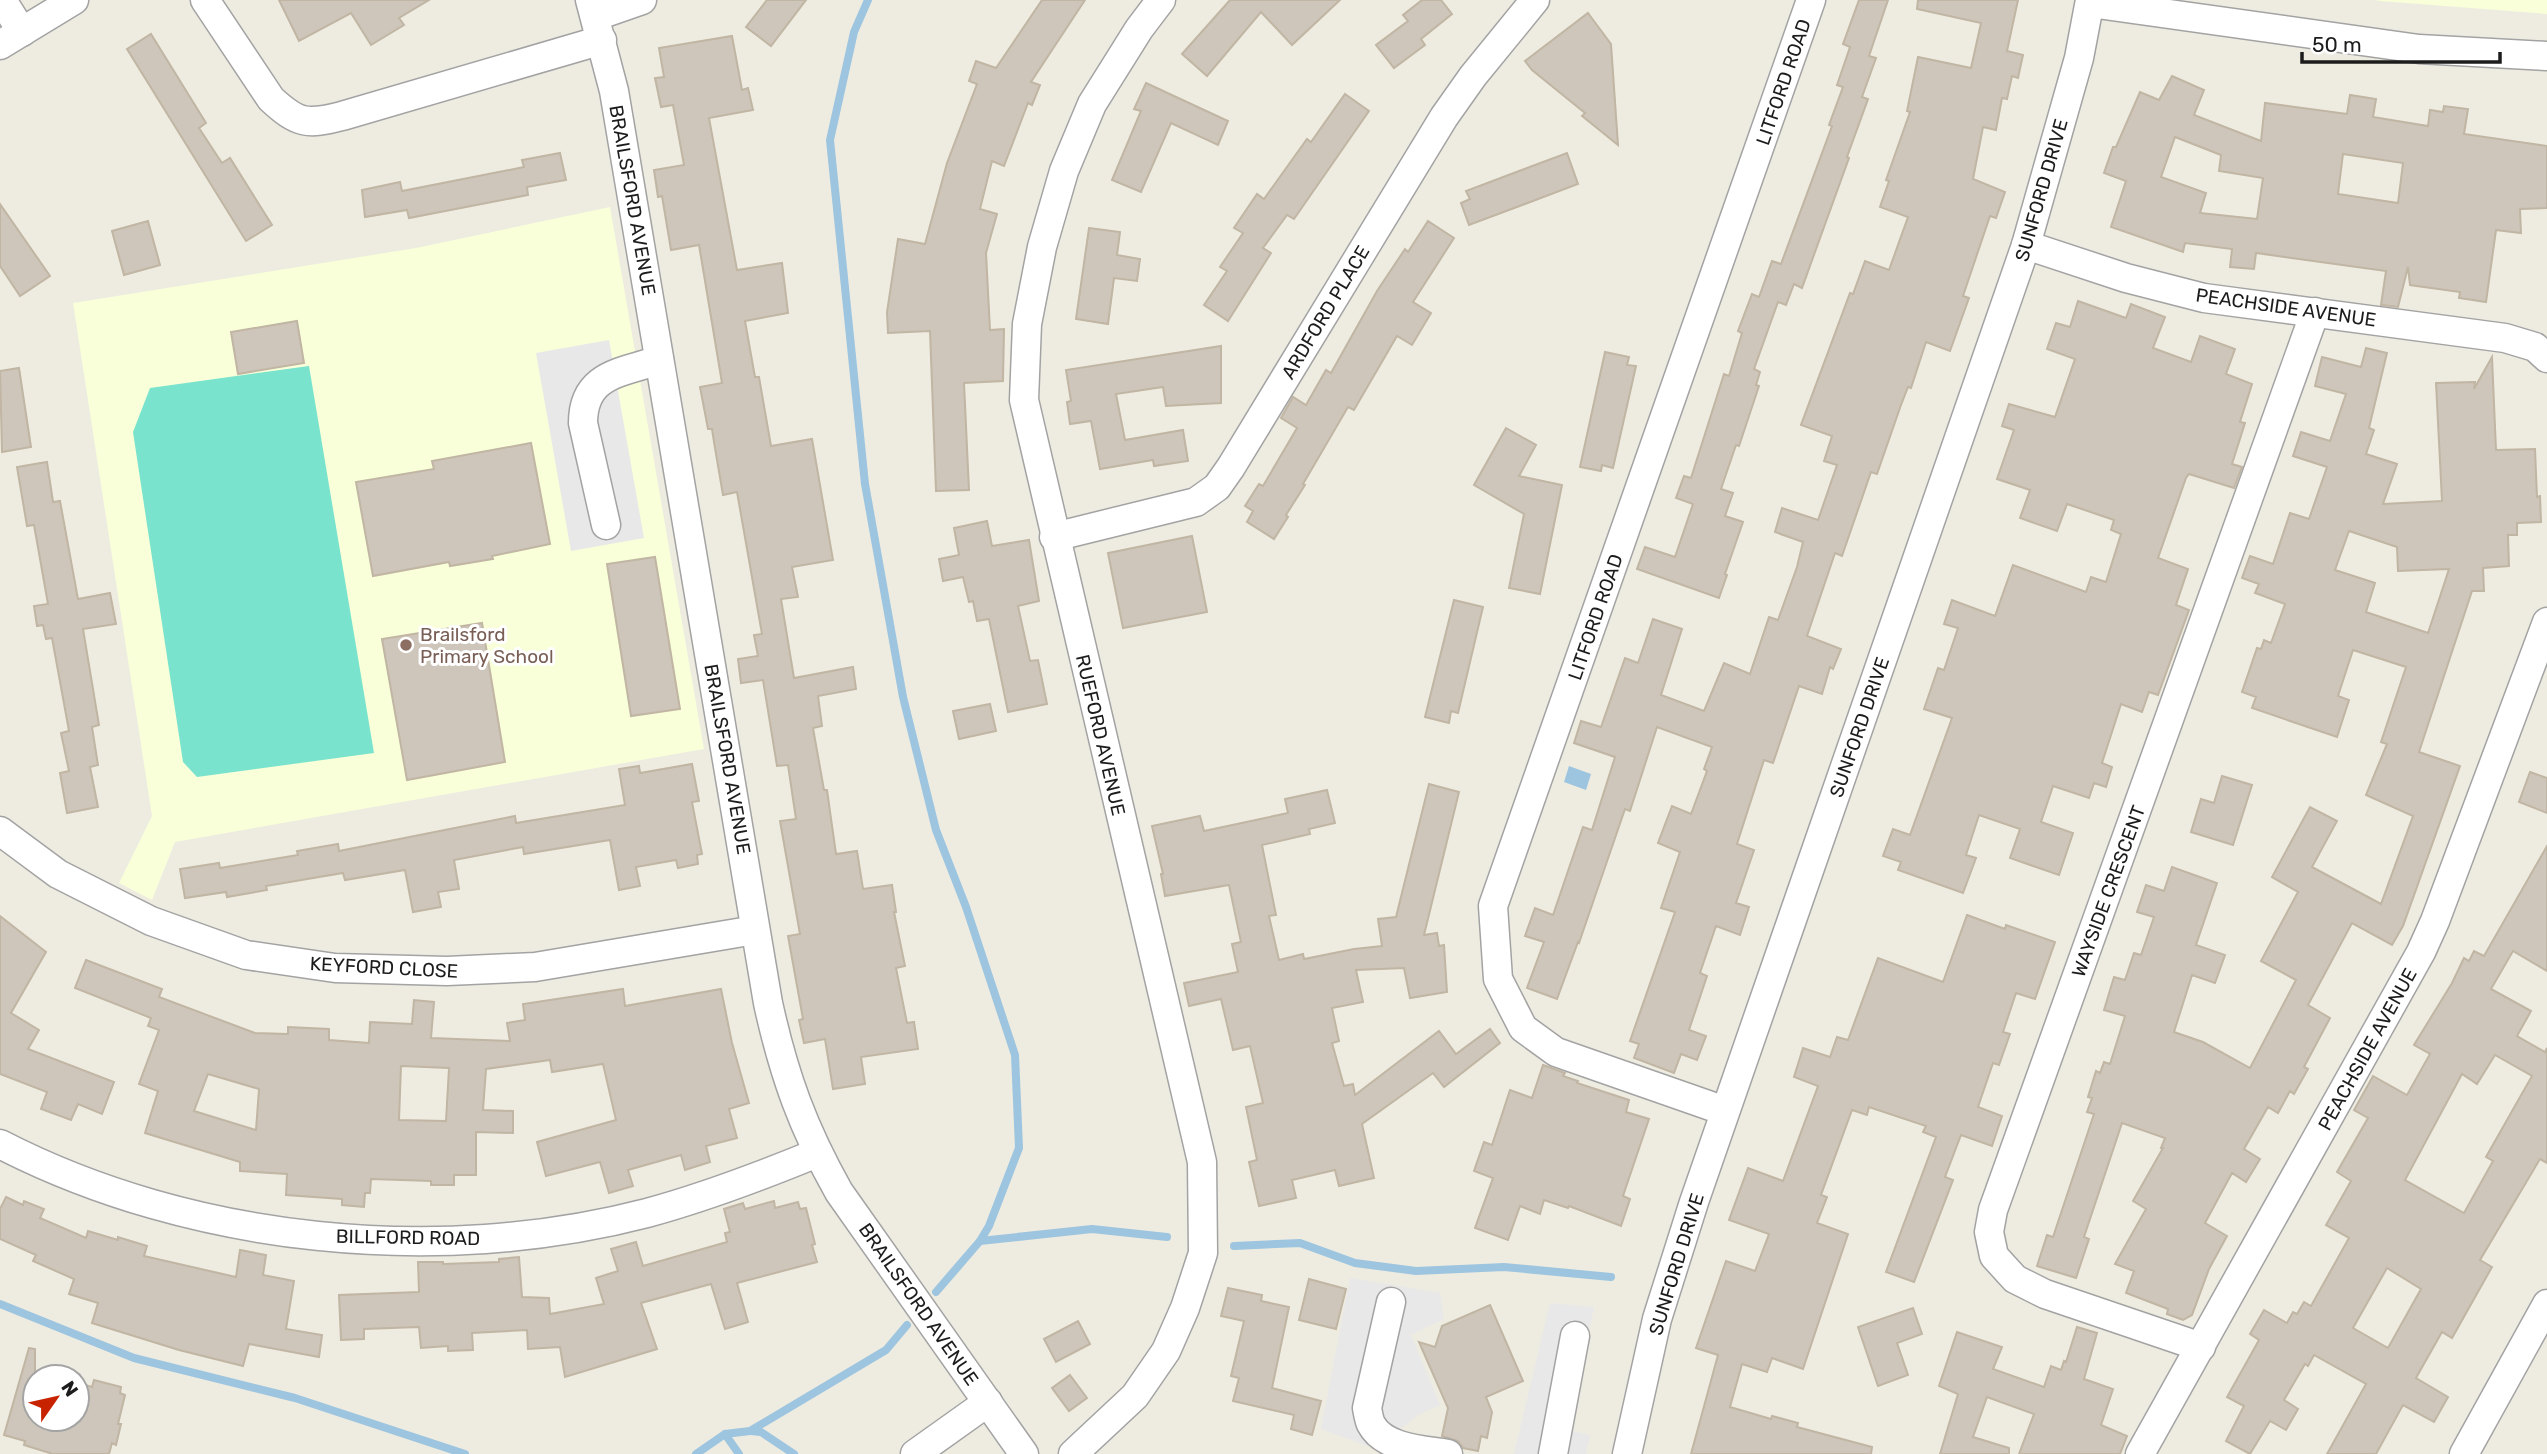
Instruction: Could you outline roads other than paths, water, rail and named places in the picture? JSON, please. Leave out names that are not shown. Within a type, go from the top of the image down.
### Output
[{"type":"street","points":[[2,0],[11,39],[74,0]]},
{"type":"street","points":[[205,0],[271,99],[284,112],[300,121],[316,123],[642,0]]},
{"type":"street","name":"RUEFORD AVENUE","points":[[1073,1454],[1135,1396],[1166,1351],[1185,1308],[1203,1253],[1202,1162],[1024,400],[1027,324],[1040,260],[1064,171],[1092,104],[1139,29],[1161,0]]},
{"type":"street","name":"ARDFORD PLACE","points":[[1054,537],[1196,502],[1217,487],[1444,117],[1473,76],[1535,0]]},
{"type":"street","name":"LITFORD ROAD","points":[[1725,1111],[1556,1052],[1523,1028],[1498,979],[1493,906],[1811,0]]},
{"type":"street","points":[[2090,2],[2419,49],[2547,56]]},
{"type":"street","name":"SUNFORD DRIVE","points":[[1627,1454],[1657,1319],[1725,1111],[2026,244],[2079,58],[2090,2]]},
{"type":"street","name":"BRAILSFORD AVENUE","points":[[596,19],[614,91],[755,930],[779,1051],[796,1104],[817,1153],[839,1192],[1024,1454]]},
{"type":"street","name":"PEACHSIDE AVENUE","points":[[2026,244],[2126,278],[2204,298],[2505,338],[2535,347],[2547,358]]},
{"type":"street","name":"WAYSIDE CRESCENT","points":[[2201,1347],[2045,1294],[2015,1279],[1994,1256],[1989,1232],[1993,1210],[2315,312]]},
{"type":"street","points":[[606,524],[583,423],[583,410],[594,385],[604,378],[659,360]]},
{"type":"street","name":"PEACHSIDE AVENUE","points":[[2140,1454],[2421,952],[2547,622]]},
{"type":"street","name":"KEYFORD CLOSE","points":[[0,831],[58,874],[151,921],[246,955],[335,968],[447,971],[535,967],[755,930]]},
{"type":"street","name":"BILLFORD ROAD","points":[[0,1144],[57,1170],[112,1190],[190,1212],[284,1231],[344,1238],[405,1240],[466,1240],[526,1234],[646,1213],[704,1196],[817,1153]]},
{"type":"street","points":[[1391,1302],[1367,1408],[1371,1425],[1383,1437],[1393,1442],[1448,1454]]},
{"type":"street","points":[[2464,1454],[2547,1304]]},
{"type":"street","points":[[1553,1454],[1575,1336]]},
{"type":"street","points":[[915,1454],[988,1402]]},
{"type":"waterway","points":[[868,0],[854,32],[830,140],[865,484],[903,697],[936,830],[966,907],[1015,1055],[1019,1148],[989,1226],[980,1241]]},
{"type":"waterway","points":[[936,1292],[980,1241],[1092,1229],[1167,1237]]},
{"type":"waterway","points":[[1234,1246],[1300,1243],[1355,1263],[1416,1271],[1504,1267],[1611,1277]]},
{"type":"waterway","points":[[0,1304],[134,1358],[295,1398],[465,1454]]},
{"type":"waterway","points":[[696,1454],[725,1434],[750,1431],[886,1350],[907,1325]]},
{"type":"waterway","points":[[751,1431],[761,1432],[794,1454]]},
{"type":"waterway","points":[[725,1434],[739,1454]]},
{"type":"place","name":"Brailsford Primary School","points":[[406,645]]}]
